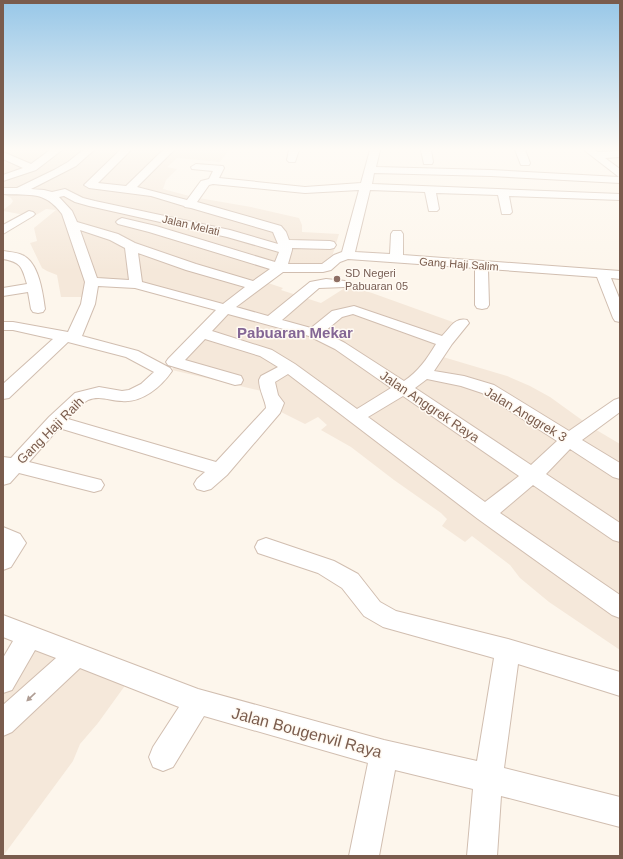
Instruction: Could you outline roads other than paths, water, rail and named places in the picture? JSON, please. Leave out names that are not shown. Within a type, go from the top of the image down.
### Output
[{"type":"street","points":[[135,190],[152,193],[189,205],[277,229],[280,232],[285,247],[280,268],[226,308],[174,362],[235,380]]},
{"type":"street","points":[[189,205],[200,190]]},
{"type":"street","points":[[122,222],[152,229],[280,268],[326,268],[338,256],[348,255],[366,190]]},
{"type":"street","points":[[430,190],[433,209]]},
{"type":"street","points":[[456,190],[620,197]]},
{"type":"street","points":[[4,191],[44,193],[51,196],[68,213],[92,282],[92,294],[89,304],[68,338],[6,387]]},
{"type":"street","points":[[51,196],[66,192]]},
{"type":"street","name":"Jalan Melati","points":[[66,192],[79,200],[93,204],[285,247],[330,245]]},
{"type":"street","points":[[503,192],[506,212]]},
{"type":"street","points":[[3,230],[29,214]]},
{"type":"street","points":[[71,224],[114,237],[131,246],[192,267],[255,286]]},
{"type":"street","points":[[396,259],[397,234]]},
{"type":"street","points":[[131,246],[136,284]]},
{"type":"street","name":"Gang Haji Salim","points":[[348,255],[620,275]]},
{"type":"street","points":[[5,258],[20,258],[27,267],[35,287],[38,309]]},
{"type":"street","points":[[481,265],[482,305]]},
{"type":"street","points":[[602,274],[620,318]]},
{"type":"street","name":"Jalan Anggrek Raya","points":[[92,282],[136,284],[314,333],[340,346],[534,474],[620,534]]},
{"type":"street","points":[[271,321],[315,285],[326,283],[340,284]]},
{"type":"street","points":[[3,292],[35,287]]},
{"type":"street","points":[[314,333],[340,312],[354,310],[445,342]]},
{"type":"street","points":[[356,418],[404,389],[424,374],[445,342],[462,323]]},
{"type":"street","points":[[3,326],[13,326],[68,338]]},
{"type":"street","points":[[202,333],[266,353],[289,367],[485,512],[620,608]]},
{"type":"street","name":"Gang Haji Raih","points":[[7,469],[81,397],[99,392],[122,396],[132,395],[147,388],[164,371],[132,354],[68,338]]},
{"type":"street","points":[[204,484],[220,470],[274,409],[275,403],[267,387],[267,380],[289,367]]},
{"type":"street","name":"Jalan Anggrek 3","points":[[424,374],[464,381],[488,389],[620,472]]},
{"type":"street","points":[[485,512],[534,474],[569,440],[620,404]]},
{"type":"street","points":[[56,421],[220,470]]},
{"type":"street","points":[[7,469],[94,485]]},
{"type":"street","points":[[3,535],[16,543],[3,561]]},
{"type":"street","points":[[266,547],[326,567],[350,581],[372,609],[391,620],[508,650],[620,684]]},
{"type":"street","name":"Jalan Bougenvil Raya","points":[[3,626],[198,702],[384,754],[488,778],[620,812]]},
{"type":"street","points":[[3,681],[30,636]]},
{"type":"street","points":[[482,856],[488,778],[508,650]]},
{"type":"street","points":[[3,723],[60,671],[76,654]]},
{"type":"street","points":[[163,757],[198,702]]},
{"type":"street","points":[[364,856],[384,754]]},
{"type":"place","name":"SD Negeri Pabuaran 05","points":[[337,279]]},
{"type":"district","name":"Pabuaran Mekar","points":[[295,333]]}]
